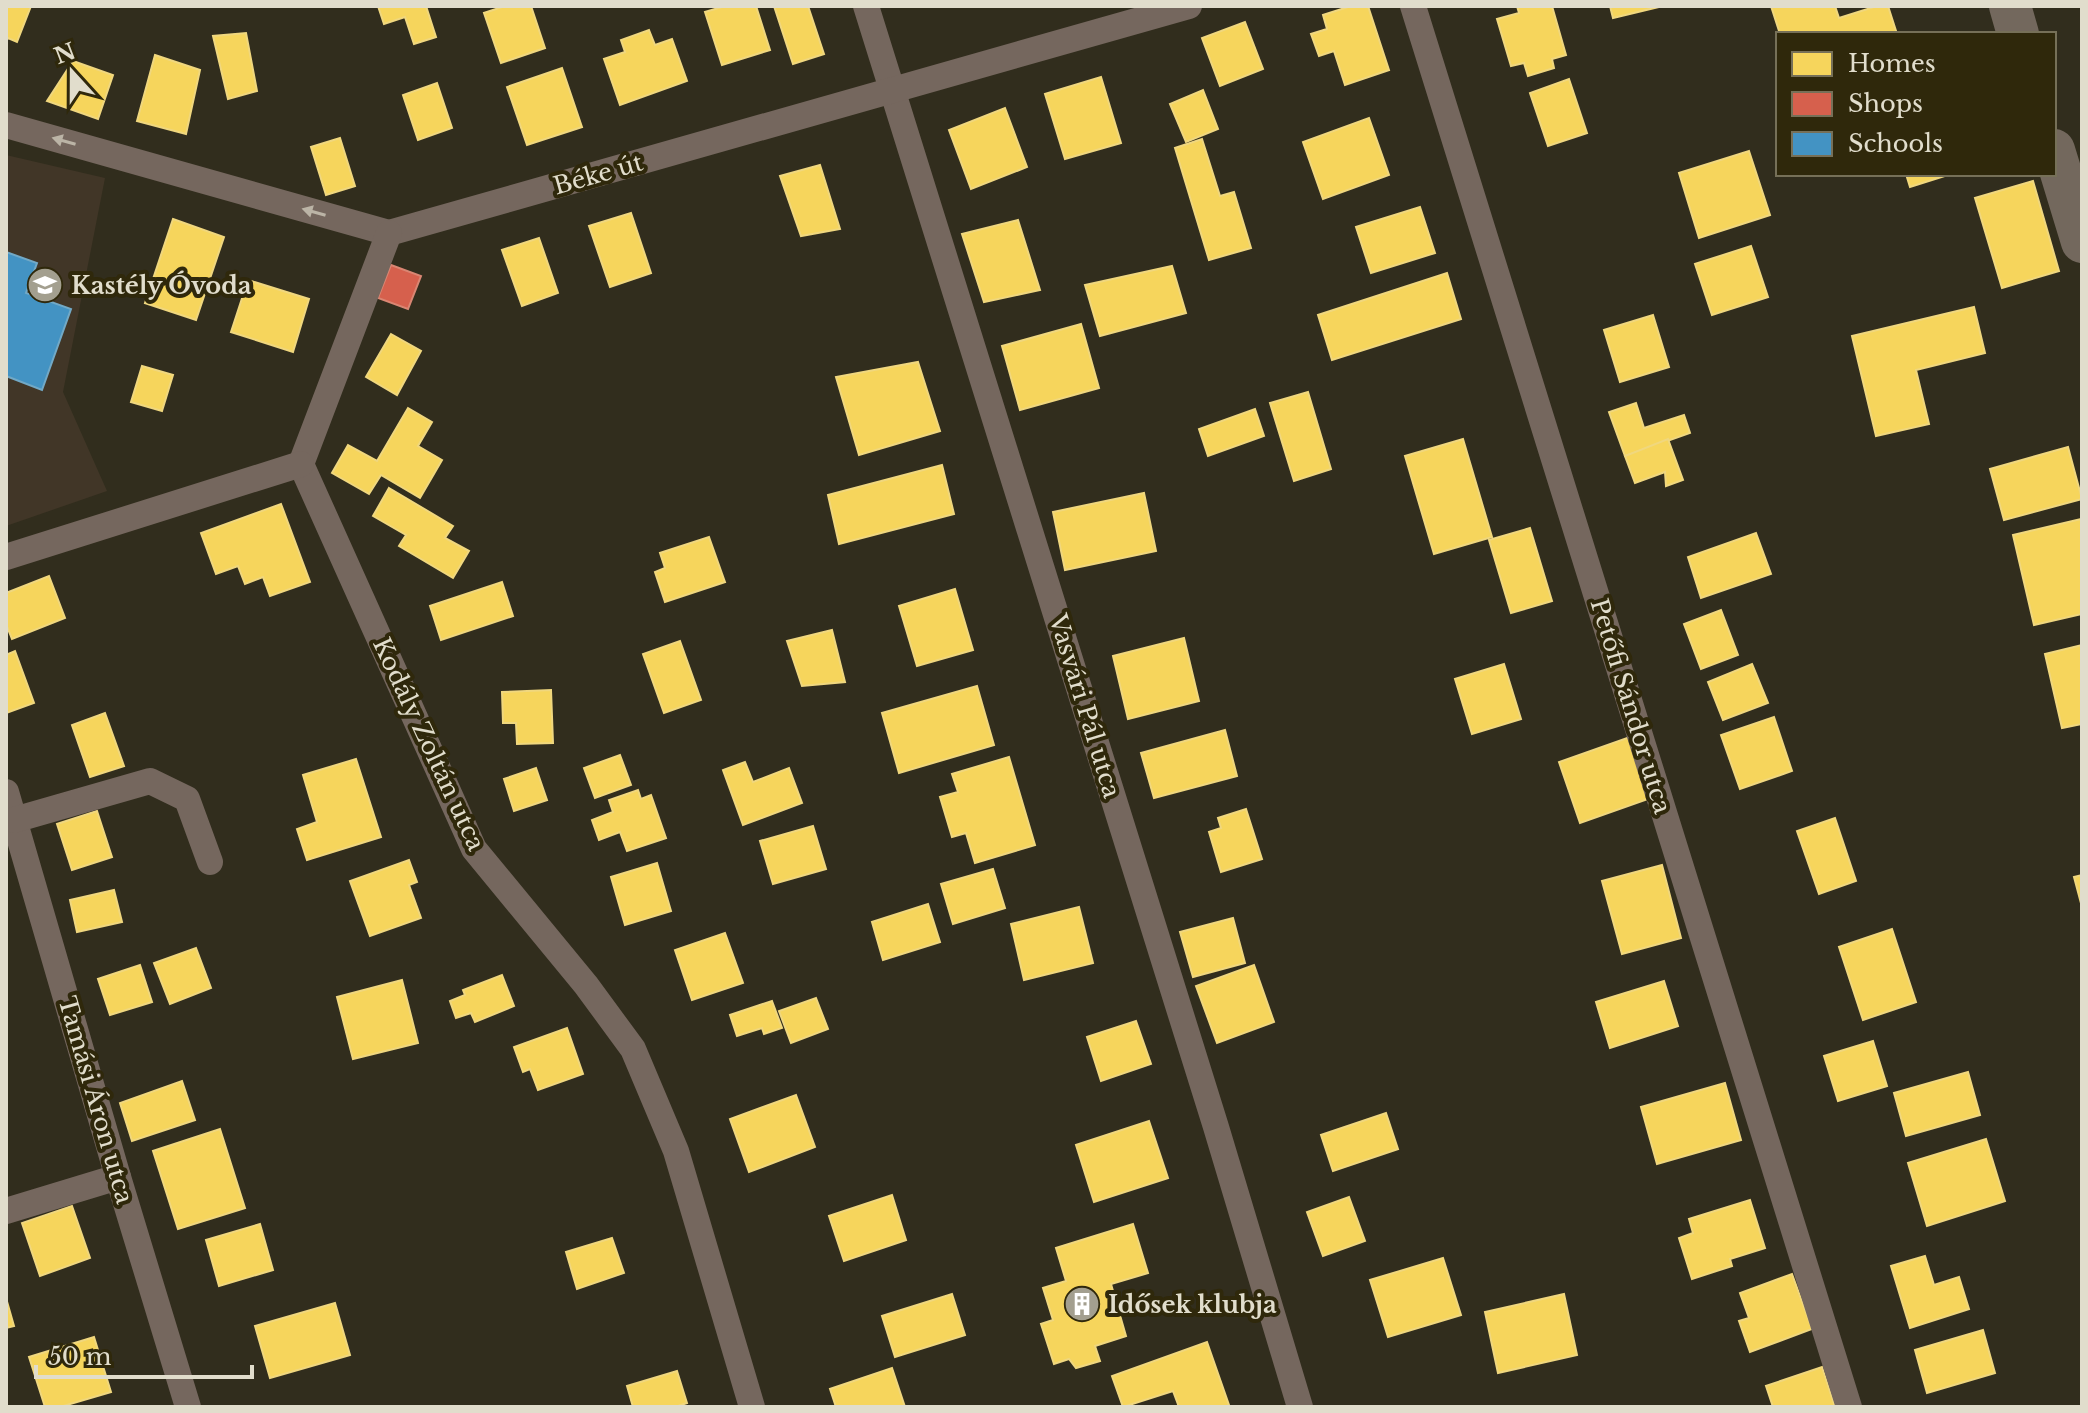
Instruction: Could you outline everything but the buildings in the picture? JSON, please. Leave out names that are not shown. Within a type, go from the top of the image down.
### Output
[{"type":"main road","points":[[2010,6],[2017,32]]},
{"type":"main road","points":[[2056,157],[2082,242]]},
{"type":"street","name":"Vasvári Pál utca","points":[[866,6],[1300,1407]]},
{"type":"street","name":"Béke út","points":[[389,233],[1189,6]]},
{"type":"street","name":"Petőfi Sándor utca","points":[[1413,6],[1849,1407]]},
{"type":"street","points":[[6,125],[389,233],[301,464],[6,557]]},
{"type":"street","name":"Kodály Zoltán utca","points":[[301,464],[474,849],[586,985],[633,1049],[676,1151],[752,1407]]},
{"type":"street","points":[[14,836],[150,781],[187,799],[210,862]]},
{"type":"street","name":"Tamási Áron utca","points":[[6,792],[14,836],[188,1407]]},
{"type":"street","points":[[6,1211],[118,1177]]},
{"type":"shaded area","name":"Kastély Óvoda","points":[[6,155],[105,178],[63,392],[107,491],[6,526]]},
{"type":"place","name":"Kastély Óvoda","points":[[45,285]]},
{"type":"place","name":"Idősek klubja","points":[[1082,1304]]}]
